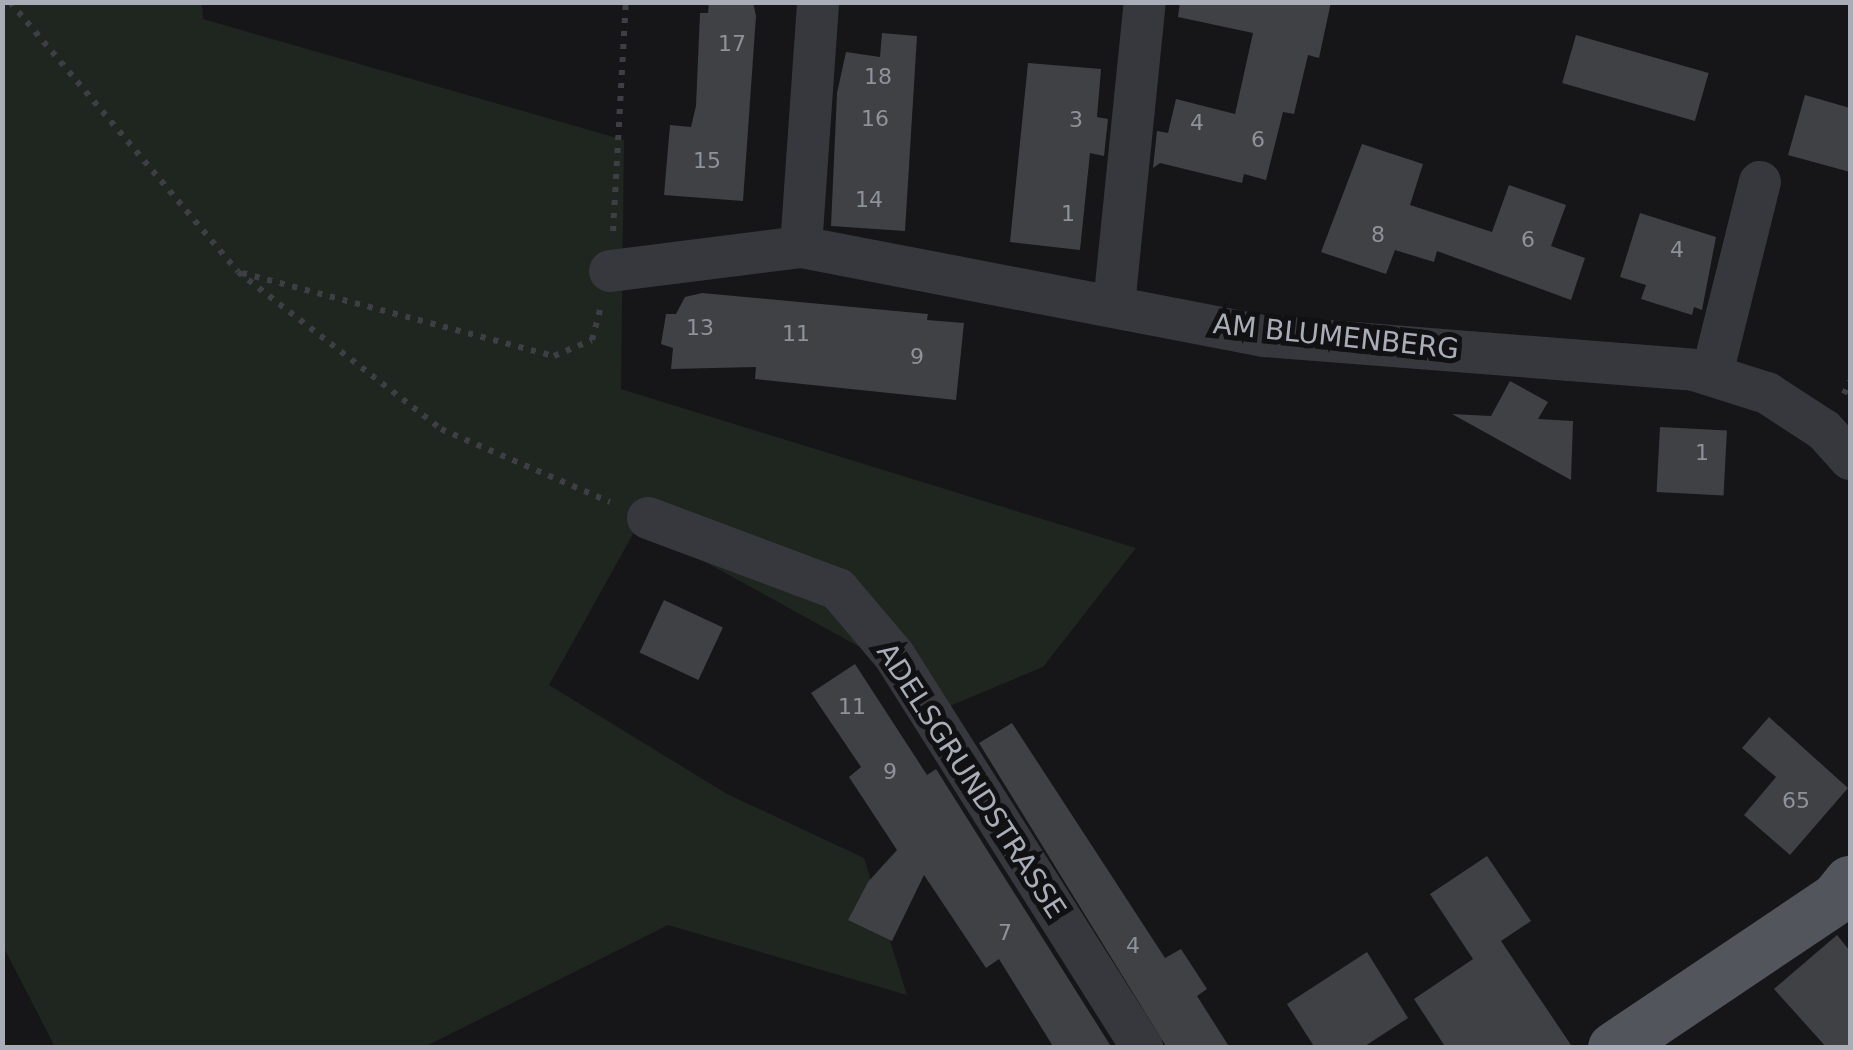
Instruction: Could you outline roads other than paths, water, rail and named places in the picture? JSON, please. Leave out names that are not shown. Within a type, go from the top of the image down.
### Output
[{"type":"main road","points":[[1614,1048],[1836,900],[1850,882]]},
{"type":"street","points":[[801,247],[818,2]]},
{"type":"street","points":[[1114,305],[1145,2]]},
{"type":"street","points":[[1712,374],[1760,182]]},
{"type":"street","name":"AM BLUMENBERG","points":[[610,271],[801,247],[1265,336],[1712,374],[1767,392],[1824,430],[1850,459]]},
{"type":"street","name":"ADELSGRUNDSTRASSE","points":[[648,518],[838,590],[894,655],[1142,1048]]}]
